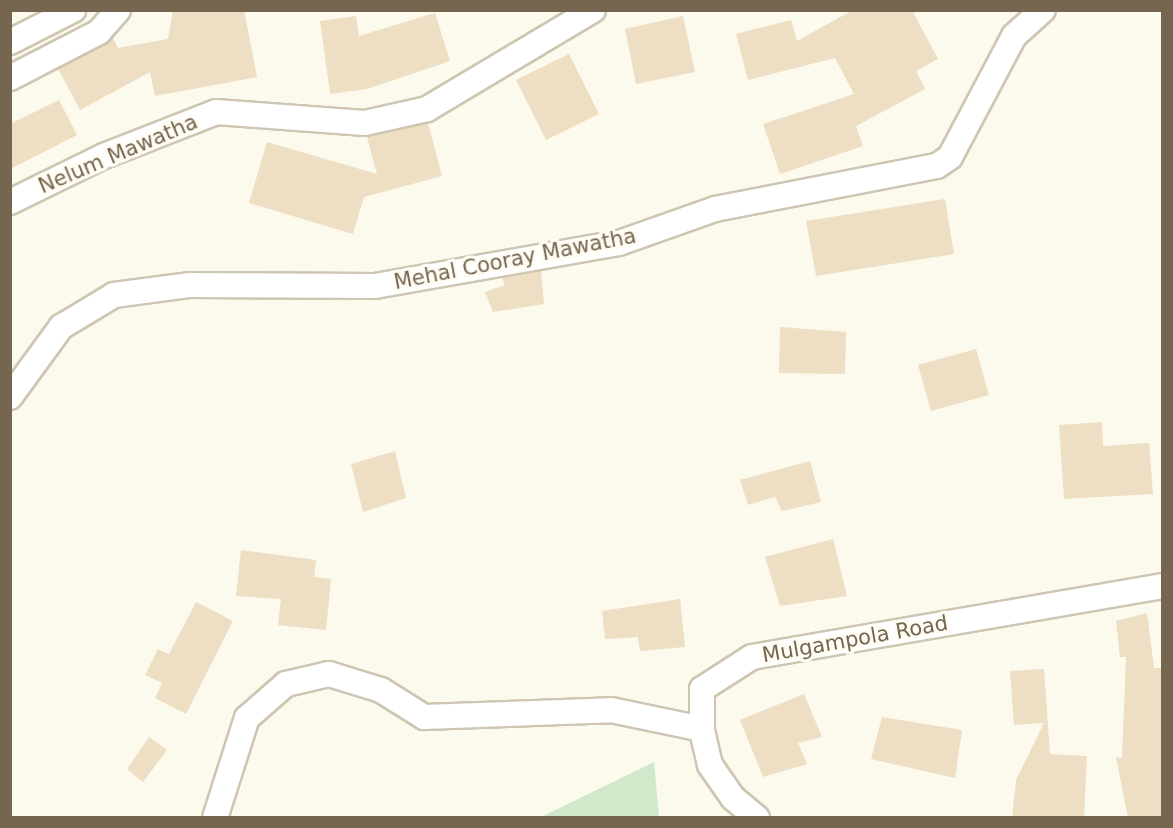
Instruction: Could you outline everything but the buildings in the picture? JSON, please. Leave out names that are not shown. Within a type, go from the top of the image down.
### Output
[{"type":"street","points":[[10,42],[73,10]]},
{"type":"street","points":[[10,78],[99,32],[118,10]]},
{"type":"street","name":"Nelum Mawatha","points":[[10,202],[104,156],[216,112],[365,123],[427,109],[592,10]]},
{"type":"street","name":"Mehal Cooray Mawatha","points":[[10,397],[61,327],[114,295],[190,285],[375,286],[619,243],[714,209],[937,166],[950,157],[1014,36],[1043,10]]},
{"type":"street","name":"Mulgampola Road","points":[[757,818],[733,798],[710,765],[702,729],[702,689],[752,657],[1162,586]]},
{"type":"street","points":[[215,818],[247,718],[286,684],[329,674],[381,690],[424,717],[611,710],[702,729]]},
{"type":"green space","points":[[654,762],[659,817],[541,817]]}]
